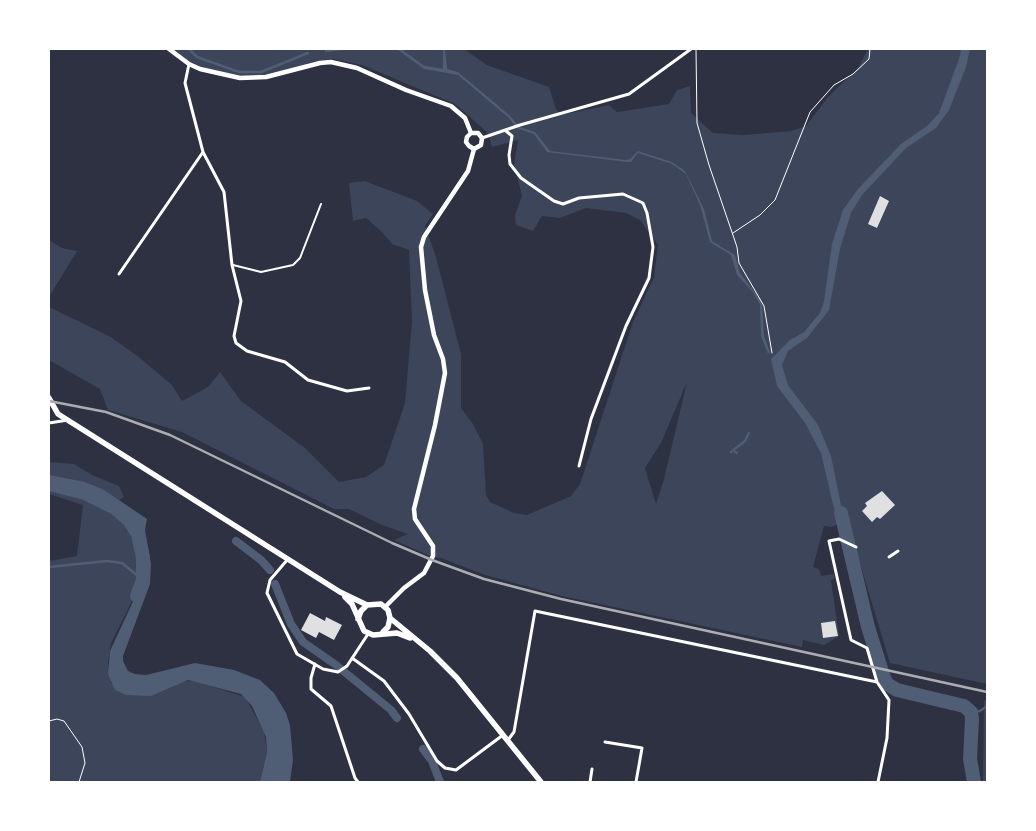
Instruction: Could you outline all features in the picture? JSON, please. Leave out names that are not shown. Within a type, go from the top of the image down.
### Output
[{"type":"main road","points":[[49,398],[58,414],[340,592],[367,605]]},
{"type":"main road","points":[[340,592],[352,604],[361,628],[368,634],[398,633],[417,641]]},
{"type":"main road","points":[[358,619],[361,611],[367,605],[376,603],[385,607],[390,618],[452,673],[541,782]]},
{"type":"main road","points":[[381,633],[388,627],[390,618]]},
{"type":"street","points":[[170,49],[189,64],[210,72],[240,78],[266,77],[331,62],[357,68],[406,90],[451,106],[465,118],[471,133]]},
{"type":"street","points":[[482,138],[506,131],[520,124],[629,94],[691,49]]},
{"type":"street","points":[[189,64],[184,83],[203,152],[224,192],[232,265],[241,300],[234,336],[236,343],[247,352],[285,362],[308,380],[347,391],[369,388]]},
{"type":"street","points":[[506,131],[512,136],[509,155],[510,164],[521,178],[554,201],[563,204],[579,198],[623,194],[642,203],[647,212],[653,247],[648,278],[626,326],[592,419],[580,466]]},
{"type":"street","points":[[385,607],[404,588],[424,573],[433,556],[433,546],[415,519],[414,509],[435,425],[445,373],[443,359],[434,335],[425,290],[421,247],[424,237],[468,171],[474,149],[481,145],[482,138],[478,133],[471,133],[467,137],[466,142],[468,146],[474,149]]},
{"type":"street","points":[[119,274],[203,152]]},
{"type":"street","points":[[49,423],[68,420]]},
{"type":"street","points":[[856,547],[840,539],[829,541],[849,633],[852,640],[867,648],[877,682],[888,696],[890,707],[887,738],[878,782]]},
{"type":"street","points":[[889,557],[898,551]]},
{"type":"street","points":[[288,558],[270,580],[268,593],[297,654],[330,671],[341,670],[347,666],[368,634]]},
{"type":"street","points":[[508,740],[514,732],[535,611],[877,682]]},
{"type":"street","points":[[352,658],[384,681],[409,714],[437,761],[445,768],[456,770],[503,735]]},
{"type":"street","points":[[315,664],[311,678],[311,689],[331,706],[354,778],[358,782]]},
{"type":"street","points":[[605,742],[642,748],[636,782]]},
{"type":"street","points":[[590,782],[592,769]]},
{"type":"lane","points":[[232,265],[261,272],[293,265],[300,258],[321,204]]},
{"type":"path","points":[[696,49],[697,123],[708,165],[733,233],[744,274],[764,306],[772,353]]},
{"type":"path","points":[[733,233],[764,212],[775,200],[810,112],[834,85],[853,74],[869,59],[870,49]]},
{"type":"path","points":[[49,721],[58,719],[64,721],[82,747],[85,763],[79,782]]},
{"type":"shaded area","points":[[171,49],[464,49],[487,65],[549,87],[556,109],[561,115],[609,105],[617,112],[669,104],[677,90],[690,86],[691,113],[713,133],[744,135],[791,131],[806,126],[829,96],[858,68],[868,49],[987,49],[987,684],[890,663],[852,537],[841,531],[838,524],[831,527],[824,526],[813,567],[819,569],[821,576],[834,574],[834,579],[831,580],[839,636],[824,645],[803,640],[802,647],[562,596],[485,575],[441,558],[432,557],[394,540],[408,534],[382,525],[349,509],[334,509],[182,432],[108,410],[100,389],[49,360],[49,307],[111,337],[172,385],[182,401],[208,387],[220,372],[241,401],[305,448],[339,482],[366,477],[384,465],[405,403],[412,321],[409,250],[392,244],[366,218],[353,221],[349,183],[365,181],[417,201],[433,214],[425,226],[436,257],[461,354],[461,408],[473,424],[483,444],[486,495],[490,502],[514,513],[527,515],[571,496],[580,484],[633,322],[654,277],[658,245],[640,220],[626,213],[586,208],[560,218],[542,216],[533,231],[516,225],[515,215],[522,196],[514,164],[518,140],[492,147],[488,133],[455,104],[362,65],[334,59],[311,62],[273,76],[239,77],[214,72],[185,59]],"holes":[[[687,382],[664,479],[656,504],[645,468],[661,443]]]},
{"type":"shaded area","points":[[397,49],[423,67],[443,70],[443,49],[445,49],[447,69],[458,72],[509,115],[520,127],[535,132],[550,151],[626,160],[630,159],[638,151],[672,162],[685,171],[704,209],[712,241],[735,255],[740,273],[762,302],[764,336],[770,352],[768,354],[761,336],[760,305],[753,292],[737,275],[731,255],[710,242],[700,205],[686,174],[672,164],[638,153],[631,162],[627,162],[547,152],[534,134],[516,128],[509,118],[458,75],[424,69]]},
{"type":"shaded area","points":[[961,49],[970,49],[966,67],[949,110],[936,128],[906,148],[862,195],[851,213],[840,249],[829,310],[807,338],[788,351],[782,365],[788,385],[818,425],[831,456],[842,510],[849,531],[843,532],[833,505],[821,453],[805,423],[777,386],[771,359],[790,340],[804,332],[820,313],[824,301],[832,244],[843,210],[858,189],[901,144],[927,126],[939,113]]},
{"type":"shaded area","points":[[49,240],[62,248],[77,251],[49,297]]},
{"type":"shaded area","points":[[49,462],[74,464],[92,475],[119,486],[124,497],[111,506],[133,525],[142,548],[143,571],[138,589],[111,643],[108,663],[111,683],[194,681],[245,697],[264,731],[267,752],[260,782],[49,782],[49,561],[77,556],[83,505],[49,494]]},
{"type":"shaded area","points":[[49,475],[85,482],[104,490],[147,519],[145,530],[151,564],[150,584],[123,656],[123,661],[128,671],[146,675],[195,663],[234,670],[260,680],[274,693],[286,713],[290,725],[293,760],[290,782],[260,782],[267,752],[266,737],[252,706],[241,694],[188,680],[151,696],[126,695],[115,690],[108,674],[110,651],[143,580],[143,558],[138,534],[129,520],[115,508],[85,493],[49,484]]},
{"type":"shaded area","points":[[984,700],[987,701],[987,782],[983,782]]},
{"type":"building","points":[[880,196],[889,201],[877,228],[868,224]]},
{"type":"building","points":[[882,491],[895,505],[880,519],[877,517],[872,522],[862,511],[867,506],[865,503]]},
{"type":"building","points":[[310,613],[325,621],[326,617],[342,625],[334,640],[319,632],[316,638],[301,630]]},
{"type":"building","points":[[835,621],[838,636],[823,638],[821,623]]},
{"type":"waterway","points":[[189,49],[197,57],[239,72],[261,72],[308,53]]},
{"type":"waterway","points":[[326,51],[342,49]]},
{"type":"waterway","points":[[399,49],[424,67],[442,70]]},
{"type":"waterway","points":[[731,452],[745,441],[749,433]]},
{"type":"waterway","points":[[49,484],[85,493],[115,508],[129,520],[138,534],[143,558],[143,580],[137,596]]},
{"type":"waterway","points":[[841,513],[868,627],[884,678],[887,684],[897,690],[964,706],[971,712],[970,759],[974,782]]},
{"type":"waterway","points":[[236,541],[261,560],[270,570]]},
{"type":"waterway","points":[[49,567],[107,561],[122,563],[143,580]]},
{"type":"waterway","points":[[275,584],[291,624],[303,642],[336,665],[391,710],[397,718]]},
{"type":"waterway","points":[[971,712],[980,711],[987,706]]},
{"type":"waterway","points":[[423,749],[432,761],[440,782]]},
{"type":"railway","points":[[49,401],[106,412],[170,435],[392,543],[484,579],[561,599],[987,692]]}]
